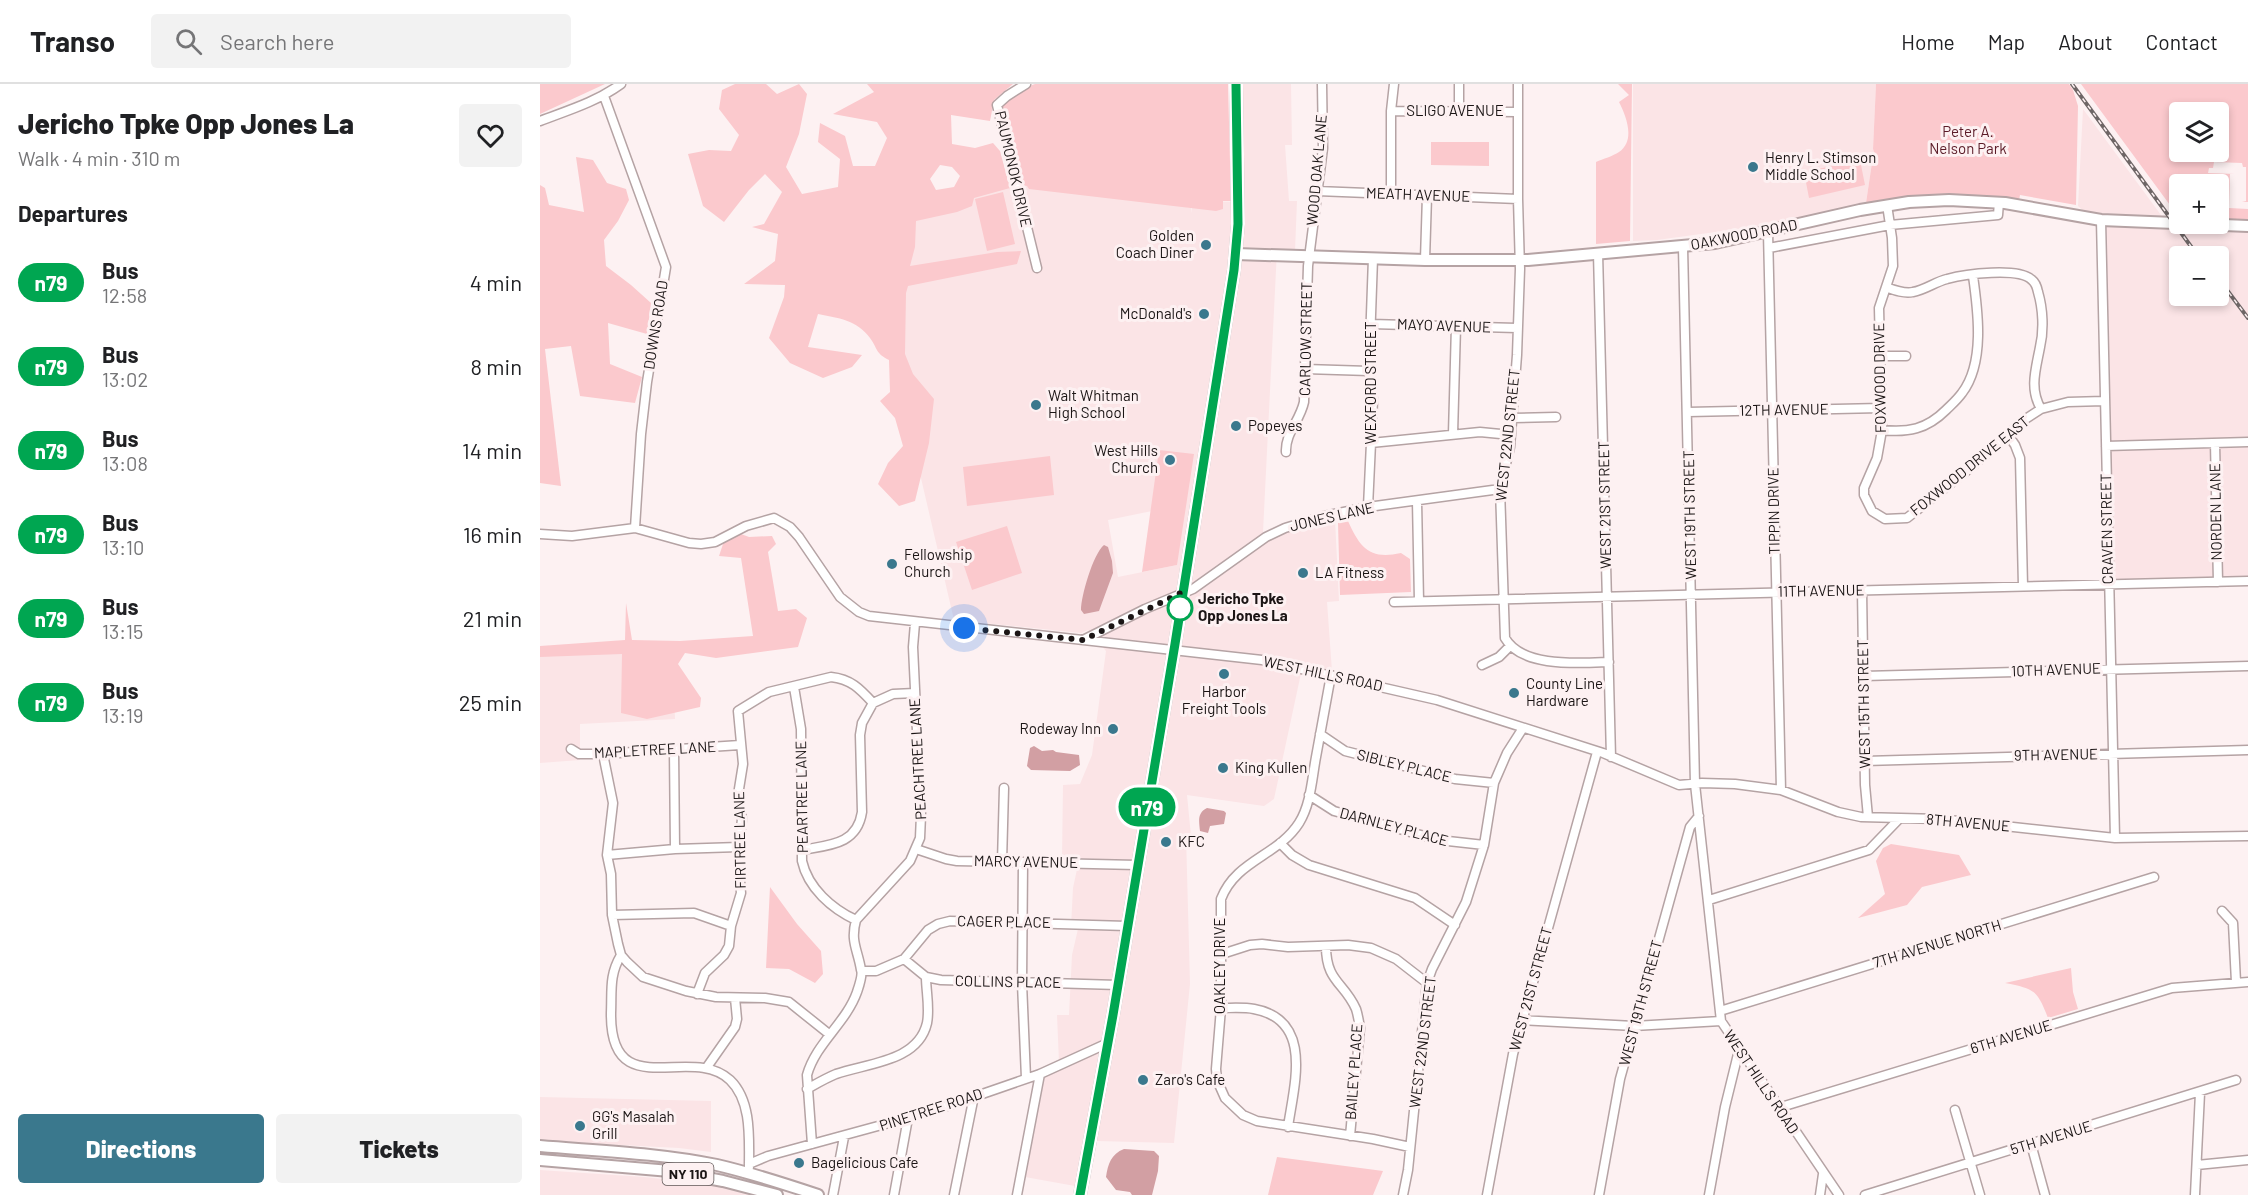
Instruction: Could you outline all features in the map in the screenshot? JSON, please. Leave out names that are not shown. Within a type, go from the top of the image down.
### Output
[{"type":"main road","points":[[1080,1195],[1174,651],[1236,254],[1238,182],[1236,84]]},
{"type":"main road","name":"OAKWOOD ROAD","points":[[1236,254],[1425,260],[1520,260],[1683,247],[1768,232],[1887,205],[1949,200],[1999,202],[2101,220],[2248,226]]},
{"type":"main road","name":"NY 110","points":[[540,1146],[678,1159],[749,1169],[818,1195]]},
{"type":"main road","name":"NY 110","points":[[540,1160],[641,1168],[701,1176],[777,1195]]},
{"type":"main road","points":[[701,1176],[742,1181],[747,1180],[749,1169]]},
{"type":"main road","points":[[747,1187],[756,1181],[777,1181]]},
{"type":"street","points":[[540,121],[604,96],[621,84]]},
{"type":"street","name":"PAUMONOK DRIVE","points":[[1026,84],[997,105],[1037,268]]},
{"type":"street","name":"WOOD OAK LANE","points":[[1309,257],[1323,148],[1322,84]]},
{"type":"street","points":[[1391,193],[1391,111],[1394,84]]},
{"type":"street","points":[[1459,84],[1459,111]]},
{"type":"street","name":"WEST 22ND STREET","points":[[1510,646],[1505,638],[1500,489],[1511,435],[1517,328],[1520,260],[1518,84]]},
{"type":"street","name":"DOWNS ROAD","points":[[604,96],[666,267],[641,434],[636,528]]},
{"type":"street","name":"SLIGO AVENUE","points":[[1391,111],[1518,112]]},
{"type":"street","name":"MEATH AVENUE","points":[[1317,191],[1518,199]]},
{"type":"street","points":[[1425,260],[1427,195]]},
{"type":"street","points":[[1769,248],[1890,225],[1998,215],[1999,202]]},
{"type":"street","name":"FOXWOOD DRIVE","points":[[1887,205],[1893,266],[1879,308],[1882,430],[1877,458],[1866,479],[1864,495],[1872,511],[1878,516],[1896,520],[1906,518]]},
{"type":"street","name":"CRAVEN STREET","points":[[2101,220],[2103,401],[2115,838]]},
{"type":"street","name":"TIPPIN DRIVE","points":[[1768,232],[1781,790]]},
{"type":"street","name":"WEST 19TH STREET","points":[[1683,247],[1695,784]]},
{"type":"street","name":"WEST 21ST STREET","points":[[1598,253],[1611,757]]},
{"type":"street","name":"CARLOW STREET","points":[[1286,452],[1286,442],[1302,411],[1309,257]]},
{"type":"street","name":"WEXFORD STREET","points":[[1368,507],[1373,400],[1369,371],[1373,258]]},
{"type":"street","points":[[1886,287],[1912,292],[1948,279],[2006,272],[2020,273],[2031,278],[2036,284],[2041,302],[2042,335],[2033,386],[2041,409]]},
{"type":"street","points":[[1882,430],[1911,431],[1922,428],[1943,413],[1962,393],[1973,369],[1979,320],[1973,276]]},
{"type":"street","name":"MAYO AVENUE","points":[[1371,324],[1517,328]]},
{"type":"street","points":[[1454,434],[1456,326]]},
{"type":"street","points":[[1881,356],[1906,356]]},
{"type":"street","points":[[1305,369],[1369,371]]},
{"type":"street","name":"FOXWOOD DRIVE EAST","points":[[1906,518],[2041,409],[2068,402],[2103,401]]},
{"type":"street","name":"12TH AVENUE","points":[[1688,412],[1881,408]]},
{"type":"street","points":[[1512,418],[1556,417]]},
{"type":"street","points":[[1371,442],[1394,442],[1479,432],[1511,435]]},
{"type":"street","points":[[2007,435],[2015,445],[2020,458],[2023,586]]},
{"type":"street","points":[[2106,446],[2248,442]]},
{"type":"street","name":"NORDEN LANE","points":[[2215,443],[2218,582]]},
{"type":"street","name":"JONES LANE","points":[[1083,640],[1201,584],[1249,548],[1275,532],[1324,516],[1368,507],[1500,489]]},
{"type":"street","points":[[1417,501],[1419,601]]},
{"type":"street","name":"WEST HILLS ROAD","points":[[540,534],[572,536],[636,528],[701,544],[715,542],[759,522],[774,519],[790,527],[799,537],[832,586],[849,605],[869,616],[1262,660],[1419,695],[1598,752],[1679,785],[1695,784],[1721,1021],[1839,1195]]},
{"type":"street","name":"11TH AVENUE","points":[[1394,602],[2248,581]]},
{"type":"street","name":"WEST 15TH STREET","points":[[1862,590],[1868,817]]},
{"type":"street","name":"PEACHTREE LANE","points":[[856,920],[905,866],[916,849],[921,824],[913,647],[915,622]]},
{"type":"street","points":[[1482,665],[1499,657],[1510,646],[1519,652],[1558,663],[1609,662]]},
{"type":"street","name":"10TH AVENUE","points":[[1864,675],[2248,666]]},
{"type":"street","name":"OAKLEY DRIVE","points":[[1331,675],[1309,795],[1299,824],[1280,843],[1242,869],[1226,887],[1221,899],[1221,1008],[1216,1069],[1221,1090],[1233,1107],[1257,1121],[1410,1147]]},
{"type":"street","points":[[794,687],[819,679],[840,678],[859,687],[873,703]]},
{"type":"street","name":"FIRTREE LANE","points":[[698,993],[705,973],[724,955],[729,946],[731,927],[741,893],[738,847],[742,828],[738,795],[743,764],[738,711],[769,692],[794,687]]},
{"type":"street","name":"PEARTREE LANE","points":[[794,687],[801,729],[804,871],[837,911],[856,920]]},
{"type":"street","points":[[802,850],[838,843],[856,831],[861,823],[862,812],[860,735],[867,712],[873,703],[893,694],[915,693]]},
{"type":"street","name":"WEST 22ND STREET","points":[[1403,1195],[1427,983],[1431,969],[1466,902],[1484,845],[1494,783],[1507,753],[1523,728]]},
{"type":"street","name":"SIBLEY PLACE","points":[[1320,734],[1345,751],[1455,779],[1494,783]]},
{"type":"street","name":"MAPLETREE LANE","points":[[571,749],[579,754],[603,754],[740,745]]},
{"type":"street","points":[[674,750],[675,849]]},
{"type":"street","name":"9TH AVENUE","points":[[1865,761],[2248,750]]},
{"type":"street","name":"WEST 21ST STREET","points":[[1487,1195],[1521,1020],[1598,752]]},
{"type":"street","points":[[603,754],[613,803],[607,855],[611,874],[612,915],[621,956],[643,977],[670,987],[735,998],[765,998],[789,1002],[829,1034]]},
{"type":"street","name":"8TH AVENUE","points":[[1695,784],[1736,784],[1781,790],[1838,812],[1868,817],[1940,819],[2115,838],[2248,836]]},
{"type":"street","points":[[1002,862],[1004,788]]},
{"type":"street","name":"DARNLEY PLACE","points":[[1309,795],[1334,811],[1439,840],[1484,845]]},
{"type":"street","name":"WEST 19TH STREET","points":[[1599,1195],[1620,1079],[1690,827],[1699,816]]},
{"type":"street","points":[[1709,900],[1869,850],[1899,819]]},
{"type":"street","points":[[1280,843],[1292,855],[1309,865],[1415,898],[1455,925]]},
{"type":"street","points":[[607,855],[675,849],[738,847]]},
{"type":"street","name":"MARCY AVENUE","points":[[916,849],[946,859],[1137,865]]},
{"type":"street","points":[[1023,862],[1022,983],[1026,1078]]},
{"type":"street","name":"7TH AVENUE NORTH","points":[[1720,1011],[2154,877]]},
{"type":"street","points":[[2222,911],[2233,923],[2236,982]]},
{"type":"street","points":[[612,915],[694,913],[731,927]]},
{"type":"street","points":[[812,1144],[807,1075],[810,1065],[829,1034],[850,1007],[857,992],[862,971],[853,943],[856,920]]},
{"type":"street","name":"CAGER PLACE","points":[[862,971],[876,971],[904,959],[928,930],[950,921],[1127,926]]},
{"type":"street","points":[[1222,954],[1250,945],[1262,944],[1288,947],[1348,945],[1384,952],[1427,983]]},
{"type":"street","name":"BAILEY PLACE","points":[[1326,946],[1329,969],[1334,981],[1346,993],[1357,1011],[1360,1028],[1350,1136]]},
{"type":"street","points":[[621,956],[614,968],[611,980],[612,1034],[620,1052],[627,1060],[646,1067],[707,1067],[728,1078],[742,1095],[747,1123],[749,1169]]},
{"type":"street","name":"COLLINS PLACE","points":[[904,959],[926,976],[954,982],[1118,985]]},
{"type":"street","points":[[807,1089],[837,1074],[903,1054],[913,1047],[928,1020],[926,976]]},
{"type":"street","name":"6TH AVENUE","points":[[1778,1108],[2172,988],[2248,982]]},
{"type":"street","points":[[707,1067],[735,1027],[737,1019],[735,998]]},
{"type":"street","points":[[1221,1008],[1254,1009],[1270,1014],[1290,1034],[1296,1046],[1298,1059],[1288,1127]]},
{"type":"street","points":[[1521,1020],[1634,1026],[1721,1021]]},
{"type":"street","name":"PINETREE ROAD","points":[[749,1169],[812,1144],[908,1118],[1040,1074],[1108,1043]]},
{"type":"street","points":[[1709,1195],[1725,1107],[1739,1050]]},
{"type":"street","points":[[1017,1195],[1040,1074]]},
{"type":"street","name":"5TH AVENUE","points":[[1865,1195],[2236,1080]]},
{"type":"street","points":[[2195,1195],[2200,1092]]},
{"type":"street","points":[[954,1195],[974,1096]]},
{"type":"street","points":[[1955,1110],[1980,1195]]},
{"type":"street","points":[[894,1195],[908,1118]]},
{"type":"street","points":[[833,1195],[844,1137]]},
{"type":"street","points":[[2031,1144],[2044,1195]]},
{"type":"street","points":[[2197,1165],[2248,1160]]},
{"type":"street","points":[[1820,1195],[1824,1174]]},
{"type":"shaded area","points":[[1241,84],[1291,84],[1292,145],[1285,145],[1289,201],[1297,201],[1295,251],[1277,250],[1263,532],[1265,541],[1298,527],[1335,519],[1339,601],[1327,602],[1332,671],[1303,664],[1274,799],[1264,806],[1187,795],[1191,836],[1186,835],[1190,984],[1174,1143],[1097,1141],[1084,1138],[1075,1186],[1025,1177],[1045,1069],[1059,1062],[1057,1015],[1069,1015],[1072,955],[1078,929],[1071,927],[1073,888],[1079,860],[1062,859],[1063,785],[1080,784],[1092,755],[1106,651],[1088,630],[1081,633],[954,620],[860,216],[1025,176],[1191,208],[1191,213],[1193,201],[1244,202]],"holes":[[[1161,451],[1177,565],[1118,577],[1108,520],[1152,511]]]},
{"type":"shaded area","name":"Henry L. Stimson Middle School","points":[[1633,84],[1876,84],[1873,149],[1875,155],[1866,203],[1767,225],[1657,240],[1633,241]]},
{"type":"shaded area","points":[[2083,109],[2169,226],[2169,234],[2248,232],[2248,577],[2112,580],[2105,231],[2078,206]]},
{"type":"shaded area","points":[[1104,545],[1108,547],[1113,573],[1099,611],[1084,614],[1081,610],[1085,586],[1096,557]]},
{"type":"shaded area","points":[[672,645],[675,719],[580,724],[580,760],[540,763],[540,653]]},
{"type":"shaded area","points":[[1034,746],[1042,751],[1053,750],[1079,755],[1080,765],[1070,771],[1031,770],[1027,766],[1030,748]]},
{"type":"shaded area","points":[[1207,808],[1226,813],[1224,824],[1210,826],[1208,833],[1200,831],[1199,824],[1200,815]]},
{"type":"shaded area","points":[[540,1097],[711,1101],[711,1152],[679,1148],[540,1141]]},
{"type":"shaded area","points":[[1124,1149],[1154,1151],[1159,1156],[1152,1195],[1132,1195],[1130,1192],[1116,1190],[1106,1177],[1111,1160]]},
{"type":"shaded area","points":[[540,1170],[644,1177],[717,1185],[757,1195],[540,1195]]},
{"type":"green space","points":[[540,84],[605,84],[540,114]]},
{"type":"green space","points":[[735,84],[766,84],[777,94],[799,84],[807,94],[799,134],[786,167],[802,194],[838,187],[840,159],[818,142],[820,123],[845,136],[853,166],[875,166],[887,138],[877,122],[833,114],[874,92],[867,84],[1013,84],[994,100],[990,121],[951,115],[952,144],[975,148],[993,143],[1000,151],[1010,188],[974,198],[972,206],[957,212],[916,221],[915,247],[910,266],[997,252],[1021,251],[1017,264],[908,286],[905,354],[913,374],[934,399],[929,443],[915,501],[899,506],[878,484],[888,463],[903,446],[895,418],[880,401],[890,392],[889,360],[879,353],[870,338],[859,327],[847,321],[818,314],[808,347],[862,355],[852,367],[823,378],[790,363],[769,338],[784,297],[785,285],[744,284],[775,261],[778,234],[752,227],[764,224],[782,192],[765,174],[724,222],[703,206],[688,154],[709,150],[731,151],[739,135],[719,109],[722,90]],"holes":[[[940,165],[952,167],[960,176],[954,187],[936,190],[930,179]]]},
{"type":"green space","points":[[1035,84],[1228,84],[1231,201],[1223,201],[1223,209],[1216,211],[1029,189],[1022,185],[1001,111],[1010,98]]},
{"type":"green space","points":[[1618,84],[1632,84],[1630,241],[1596,244],[1596,162],[1619,152],[1624,147],[1628,135],[1627,121],[1619,102],[1629,95]]},
{"type":"green space","name":"Peter A. Nelson Park","points":[[1876,84],[2069,84],[2078,106],[2076,205],[2020,195],[2019,200],[1942,197],[1866,203],[1875,155],[1873,149]]},
{"type":"green space","points":[[2081,84],[2248,84],[2248,202],[2242,202],[2246,201],[2246,167],[2243,167],[2242,163],[2214,162],[2213,168],[2209,168],[2208,173],[2235,174],[2230,174],[2229,208],[2229,174],[2169,174],[2169,204]]},
{"type":"green space","points":[[1431,142],[1489,142],[1489,166],[1431,165]]},
{"type":"green space","points":[[576,157],[593,160],[607,183],[626,189],[629,200],[618,221],[604,240],[606,266],[651,303],[647,334],[608,323],[610,364],[642,377],[635,403],[580,396],[571,346],[545,349],[561,486],[540,483],[540,185],[545,188],[549,205],[584,212]]},
{"type":"green space","points":[[1860,160],[1865,185],[1809,198],[1804,172]]},
{"type":"green space","points":[[1003,192],[1015,244],[987,251],[975,199]]},
{"type":"green space","points":[[2229,208],[2248,209],[2248,219],[2229,219]]},
{"type":"green space","points":[[1159,450],[1194,454],[1177,565],[1142,572]]},
{"type":"green space","points":[[1050,456],[1054,495],[967,506],[963,467]]},
{"type":"green space","points":[[1348,521],[1367,550],[1381,555],[1401,553],[1410,559],[1411,592],[1340,595],[1338,523]]},
{"type":"green space","points":[[1007,526],[1022,573],[972,590],[956,542]]},
{"type":"green space","points":[[741,534],[749,537],[772,536],[776,544],[768,552],[778,611],[796,609],[807,618],[798,647],[716,658],[685,653],[678,664],[701,698],[700,707],[647,719],[621,713],[622,654],[540,657],[540,646],[625,640],[626,603],[632,640],[680,641],[753,636],[741,558],[719,556],[724,541]]},
{"type":"green space","points":[[1891,844],[1959,855],[1971,875],[1922,887],[1907,905],[1858,918],[1885,894],[1876,861],[1883,848]]},
{"type":"green space","points":[[770,887],[797,924],[821,951],[823,974],[815,983],[789,969],[766,968]]},
{"type":"green space","points":[[2071,968],[2073,992],[2078,1009],[2048,1018],[2034,992],[2005,983]]},
{"type":"green space","points":[[1277,1157],[1383,1171],[1373,1195],[1268,1195]]},
{"type":"railway","points":[[2072,84],[2191,246]]},
{"type":"railway","points":[[2229,293],[2248,318]]},
{"type":"bus line","name":"n79","points":[[1080,1195],[1113,1015],[1175,644],[1234,270],[1238,224],[1236,84]]},
{"type":"place","name":"Henry L. Stimson Middle School","points":[[1753,167]]},
{"type":"place","name":"Golden Coach Diner","points":[[1206,245]]},
{"type":"place","name":"McDonald's","points":[[1204,314]]},
{"type":"place","name":"Walt Whitman High School","points":[[1036,405]]},
{"type":"place","name":"Popeyes","points":[[1236,426]]},
{"type":"place","name":"West Hills Church","points":[[1170,460]]},
{"type":"place","name":"Fellowship Church","points":[[892,564]]},
{"type":"place","name":"LA Fitness","points":[[1303,573]]},
{"type":"place","name":"Jericho Tpke Opp Jones La","points":[[1180,608]]},
{"type":"place","name":"Harbor Freight Tools","points":[[1224,674]]},
{"type":"place","name":"County Line Hardware","points":[[1514,693]]},
{"type":"place","name":"Rodeway Inn","points":[[1113,729]]},
{"type":"place","name":"King Kullen","points":[[1223,768]]},
{"type":"place","name":"KFC","points":[[1166,842]]},
{"type":"place","name":"Zaro's Cafe","points":[[1143,1080]]},
{"type":"place","name":"GG's Masalah Grill","points":[[580,1126]]},
{"type":"place","name":"Bagelicious Cafe","points":[[799,1163]]},
{"type":"route","points":[[964,628],[1083,640],[1183,592],[1180,608]]}]
